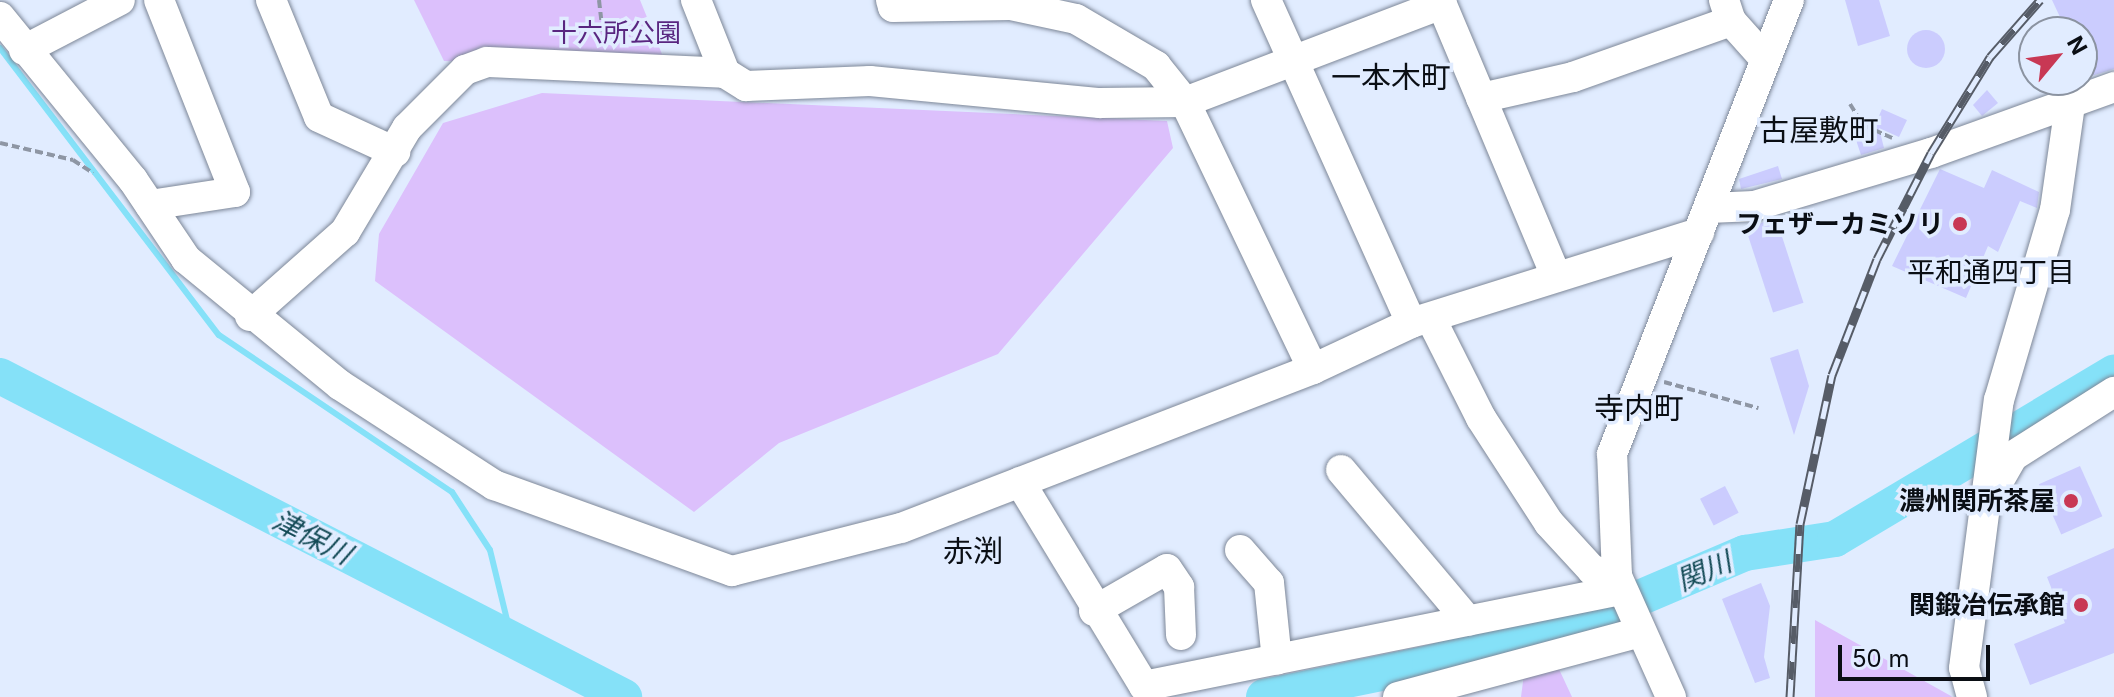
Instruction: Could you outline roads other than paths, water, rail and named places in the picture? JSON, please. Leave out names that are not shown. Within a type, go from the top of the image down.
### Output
[{"type":"street","points":[[24,50],[120,0]]},
{"type":"street","points":[[150,205],[235,192],[159,0]]},
{"type":"street","points":[[271,0],[319,117],[395,152]]},
{"type":"street","points":[[696,0],[725,73]]},
{"type":"street","points":[[891,0],[893,7],[1011,5],[1072,10],[1156,66],[1185,102],[1313,369]]},
{"type":"street","points":[[1266,0],[1421,321],[1549,523],[1592,570],[1618,583]]},
{"type":"street","points":[[1671,697],[1637,633],[1618,583],[1612,454],[1638,375],[1704,221],[1789,0]]},
{"type":"street","points":[[250,316],[345,232],[427,101],[487,62],[725,73],[746,86],[870,81],[1100,103],[1185,102],[1294,63],[1441,2],[1556,276]]},
{"type":"street","points":[[1481,98],[1573,77],[1727,11],[1765,59]]},
{"type":"street","points":[[0,17],[133,180],[186,259],[250,316],[340,385],[494,485],[732,571],[901,528],[1313,369],[1421,321],[1556,276],[1704,221],[2070,104],[2114,87]]},
{"type":"street","points":[[1972,697],[1964,668],[1999,400],[2055,210],[2070,104]]},
{"type":"street","points":[[1987,488],[2013,456],[2114,392]]},
{"type":"street","points":[[1341,470],[1468,621]]},
{"type":"street","points":[[1020,482],[1094,611],[1144,686],[1468,621],[1618,583]]},
{"type":"street","points":[[1240,550],[1269,583],[1277,660]]},
{"type":"street","points":[[1094,611],[1167,569],[1179,587],[1181,635]]},
{"type":"street","points":[[1398,697],[1637,633]]},
{"type":"waterway","points":[[0,48],[219,335],[452,492],[490,550],[512,640]]},
{"type":"waterway","name":"関川","points":[[1264,697],[1430,663],[1597,616],[1745,553],[1835,539],[2114,373]]},
{"type":"waterway","name":"津保川","points":[[0,376],[624,697]]},
{"type":"railway","points":[[1790,697],[1800,524],[1832,375],[1877,259],[1931,153],[1990,57],[2040,0]]},
{"type":"place","name":"フェザーカミソリ","points":[[1960,224]]},
{"type":"place","name":"濃州関所茶屋","points":[[2071,501]]},
{"type":"place","name":"関鍛冶伝承館","points":[[2081,605]]},
{"type":"district","name":"一本木町","points":[[1391,77]]},
{"type":"district","name":"古屋敷町","points":[[1819,130]]},
{"type":"district","name":"平和通四丁目","points":[[1991,272]]},
{"type":"district","name":"寺内町","points":[[1639,408]]},
{"type":"district","name":"赤渕","points":[[973,551]]},
{"type":"park label","name":"十六所公園","points":[[616,33]]}]
